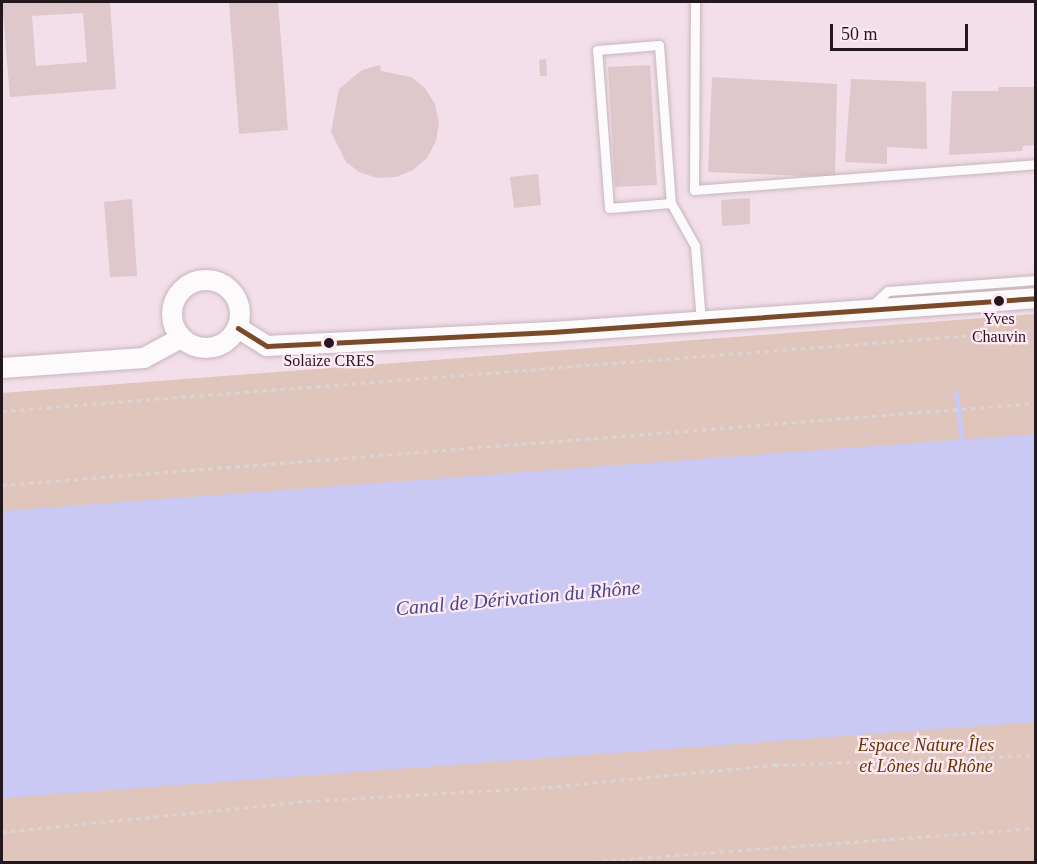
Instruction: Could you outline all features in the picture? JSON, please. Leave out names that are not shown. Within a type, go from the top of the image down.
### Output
[{"type":"street","points":[[198,280],[219,282],[234,294],[241,311],[238,328],[232,337],[212,348],[190,345],[181,338],[172,320],[174,299],[180,290],[198,280]]},
{"type":"street","points":[[238,328],[267,346],[701,322],[1035,298]]},
{"type":"street","points":[[2,368],[144,358],[181,338]]},
{"type":"lane","points":[[695,2],[694,190],[1035,164]]},
{"type":"lane","points":[[671,203],[609,208],[597,50],[658,45],[671,203],[695,246],[701,322]]},
{"type":"lane","points":[[865,310],[888,291],[1035,280]]},
{"type":"path","points":[[2,411],[1035,330]]},
{"type":"path","points":[[2,485],[1035,403]]},
{"type":"path","points":[[2,832],[307,801],[548,787],[774,765],[1035,755]]},
{"type":"path","points":[[585,862],[1035,828]]},
{"type":"green space","points":[[1035,314],[1035,442],[2,515],[2,393]]},
{"type":"green space","name":"Espace Nature Îles et Lônes du Rhône","points":[[1035,641],[1035,862],[2,862],[2,708]]},
{"type":"water","name":"Canal de Dérivation du Rhône","points":[[1035,434],[1035,722],[2,798],[2,511]]},
{"type":"building","points":[[2,2],[110,2],[116,89],[10,97]],"holes":[[[83,13],[87,62],[36,66],[32,16]]]},
{"type":"building","points":[[229,2],[278,2],[288,130],[239,134]]},
{"type":"building","points":[[546,59],[547,76],[540,76],[539,60]]},
{"type":"building","points":[[380,65],[381,71],[411,77],[425,88],[435,104],[439,123],[436,141],[427,158],[413,170],[396,177],[377,178],[359,172],[346,162],[331,132],[339,89],[362,70]]},
{"type":"building","points":[[650,65],[657,185],[615,187],[608,67]]},
{"type":"building","points":[[712,77],[837,84],[835,177],[708,172]]},
{"type":"building","points":[[851,79],[926,82],[927,149],[887,147],[887,164],[845,162]]},
{"type":"building","points":[[999,87],[1036,87],[1036,145],[1023,146],[1022,151],[949,155],[952,91],[998,91]]},
{"type":"building","points":[[538,174],[541,205],[514,208],[510,177]]},
{"type":"building","points":[[750,198],[750,224],[722,226],[721,200]]},
{"type":"building","points":[[132,199],[137,276],[110,277],[104,202]]},
{"type":"waterway","points":[[956,393],[962,440]]},
{"type":"transit line","points":[[238,328],[267,346],[552,332],[1036,298]]},
{"type":"place","name":"Yves Chauvin","points":[[999,301]]},
{"type":"place","name":"Solaize CRES","points":[[329,343]]}]
